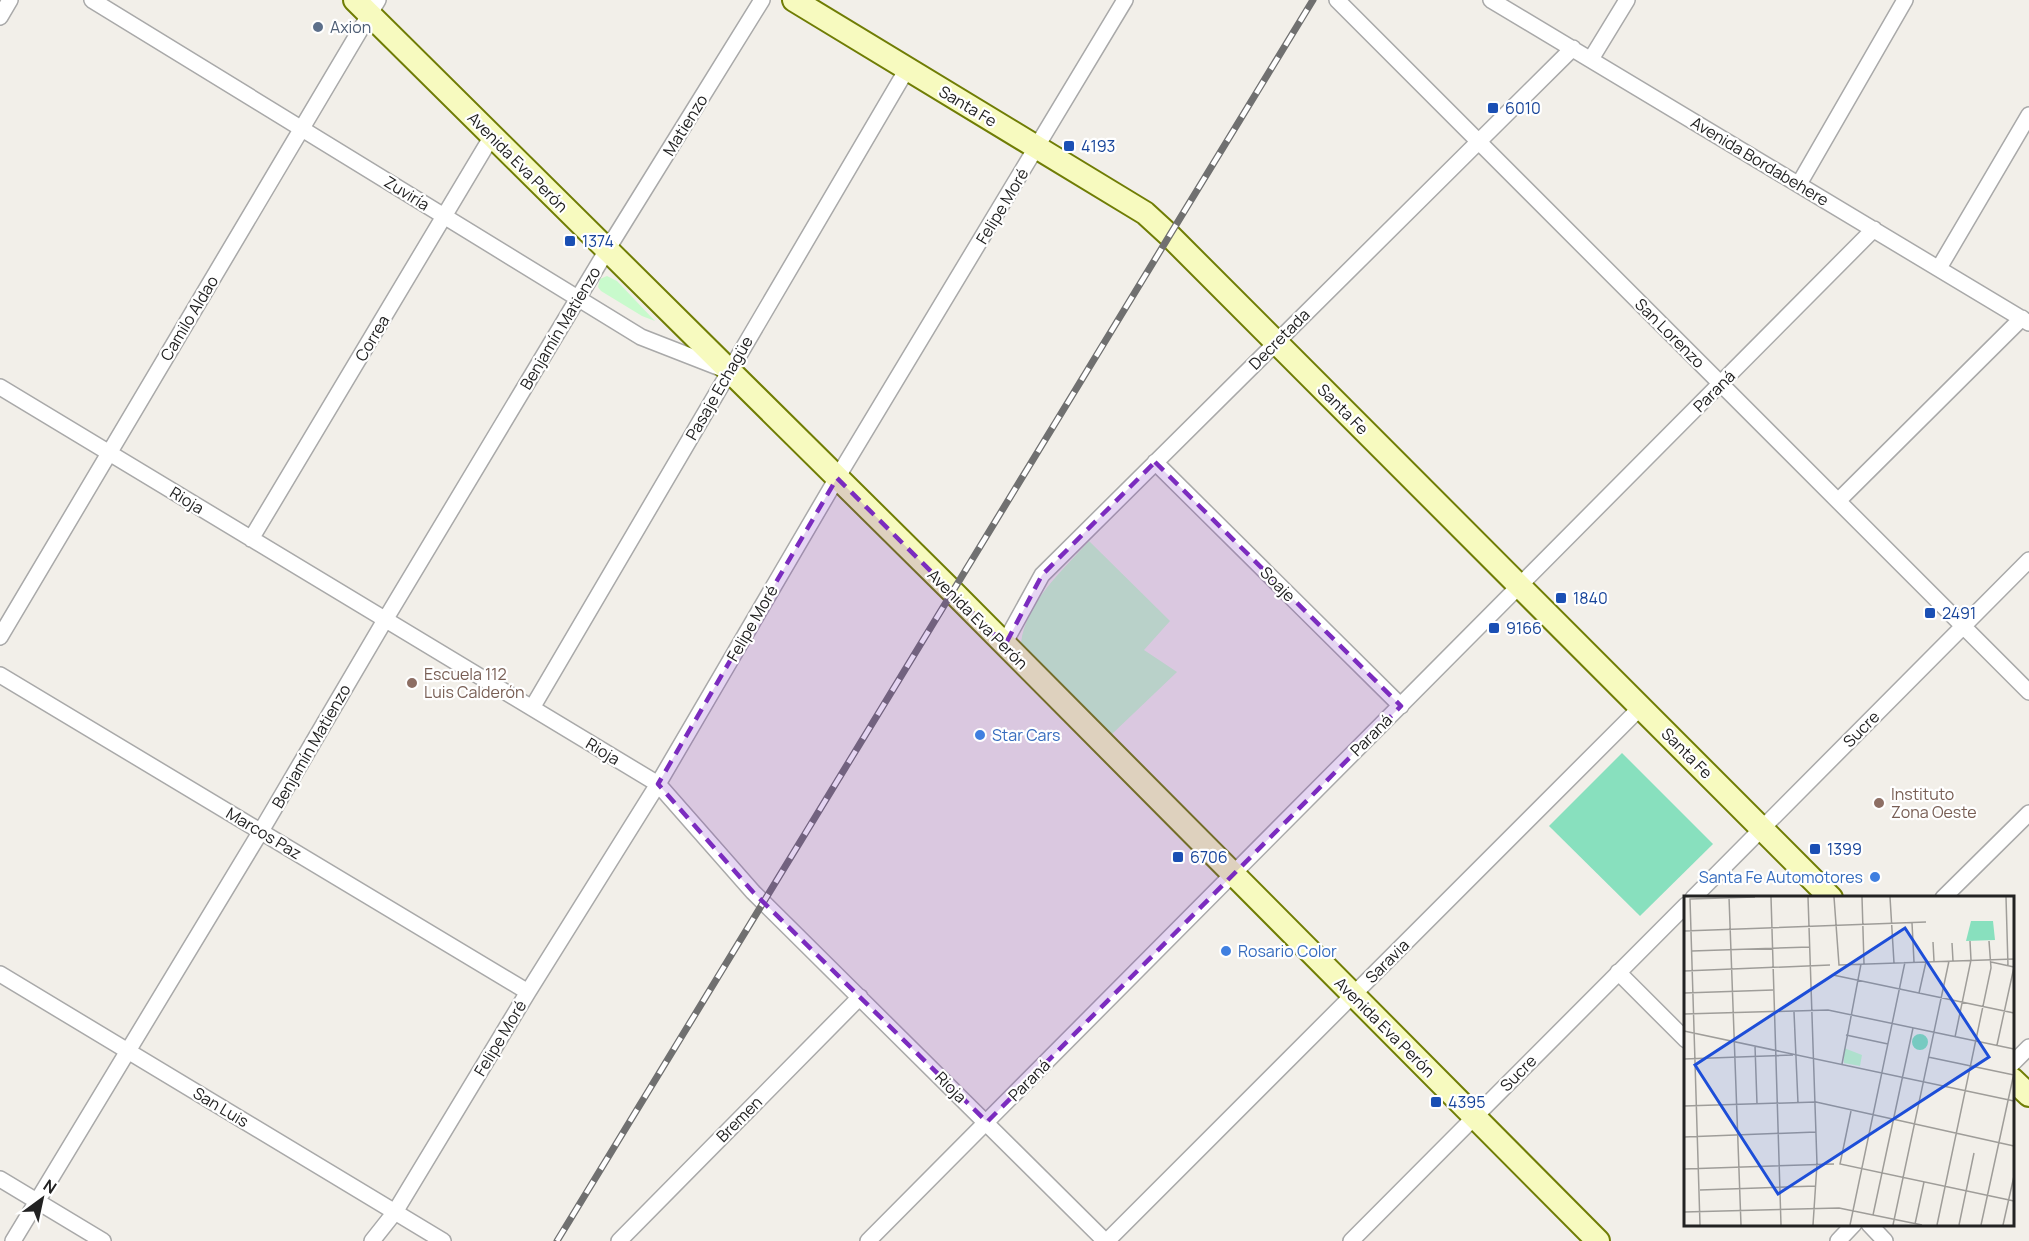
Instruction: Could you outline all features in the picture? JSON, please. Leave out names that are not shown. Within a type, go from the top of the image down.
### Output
[{"type":"main road","name":"Santa Fe","points":[[794,0],[1145,213],[1830,896]]},
{"type":"main road","name":"Avenida Eva Perón","points":[[368,5],[492,136],[837,478],[1598,1241]]},
{"type":"main road","points":[[2014,1080],[2029,1095]]},
{"type":"street","points":[[0,16],[10,0]]},
{"type":"street","name":"Zuviría","points":[[92,0],[641,337],[729,371]]},
{"type":"street","name":"Matienzo","points":[[607,250],[762,0]]},
{"type":"street","name":"Felipe Moré","points":[[372,1241],[394,1212],[658,784],[837,478],[1125,0]]},
{"type":"street","name":"San Lorenzo","points":[[1337,0],[2029,692]]},
{"type":"street","name":"Avenida Bordabehere","points":[[1491,0],[2025,320]]},
{"type":"street","points":[[1591,59],[1627,0]]},
{"type":"street","points":[[1799,184],[1905,0]]},
{"type":"street","name":"Camilo Aldao","points":[[0,637],[302,129],[368,5]]},
{"type":"street","name":"Decretada","points":[[1004,645],[1042,575],[1573,48]]},
{"type":"street","name":"Pasaje Echagüe","points":[[531,708],[907,69]]},
{"type":"street","points":[[1939,268],[2029,115]]},
{"type":"street","name":"Correa","points":[[251,539],[492,136]]},
{"type":"street","name":"Paraná","points":[[868,1241],[1874,230]]},
{"type":"street","name":"Benjamín Matienzo","points":[[13,1241],[261,831],[607,250]]},
{"type":"street","points":[[1838,501],[2025,320]]},
{"type":"street","name":"Rioja","points":[[0,387],[658,784],[753,892],[1106,1241]]},
{"type":"street","name":"Soaje","points":[[1155,462],[1401,706]]},
{"type":"street","name":"Sucre","points":[[1694,896],[2029,560]]},
{"type":"street","name":"Marcos Paz","points":[[0,675],[528,992]]},
{"type":"street","name":"Saravia","points":[[1106,1241],[1641,707]]},
{"type":"street","points":[[1944,896],[2029,813]]},
{"type":"street","name":"Sucre","points":[[1351,1241],[1684,907]]},
{"type":"street","points":[[1618,972],[1684,1038]]},
{"type":"street","name":"San Luis","points":[[0,974],[443,1241]]},
{"type":"street","name":"Bremen","points":[[619,1241],[860,997]]},
{"type":"street","points":[[2014,1063],[2029,1047]]},
{"type":"street","points":[[0,1179],[103,1241]]},
{"type":"street","points":[[1838,1241],[1852,1226]]},
{"type":"street","points":[[1871,1226],[1885,1241]]},
{"type":"highlighted area","points":[[1155,462],[1401,706],[987,1122],[753,892],[658,784],[837,478],[1005,645],[1042,575]]},
{"type":"green space","points":[[607,276],[617,281],[655,321],[642,316],[601,291],[598,287],[600,279]]},
{"type":"green space","points":[[1089,541],[1170,621],[1144,650],[1177,672],[1112,734],[1021,643],[1024,628],[1038,600],[1057,575]]},
{"type":"green space","points":[[1622,753],[1713,844],[1640,916],[1549,826]]},
{"type":"railway","points":[[557,1241],[1313,0]]},
{"type":"place","name":"Axion","points":[[318,27]]},
{"type":"place","name":"6010","points":[[1493,108]]},
{"type":"place","name":"4193","points":[[1069,146]]},
{"type":"place","name":"1374","points":[[570,241]]},
{"type":"place","name":"1840","points":[[1561,598]]},
{"type":"place","name":"2491","points":[[1930,613]]},
{"type":"place","name":"9166","points":[[1494,628]]},
{"type":"place","name":"Escuela 112 Luis Calderón","points":[[412,683]]},
{"type":"place","name":"Star Cars","points":[[980,735]]},
{"type":"place","name":"Instituto Zona Oeste","points":[[1879,803]]},
{"type":"place","name":"1399","points":[[1815,849]]},
{"type":"place","name":"6706","points":[[1178,857]]},
{"type":"place","name":"Santa Fe Automotores","points":[[1875,877]]},
{"type":"place","name":"Rosario Color","points":[[1226,951]]},
{"type":"place","name":"4395","points":[[1436,1102]]}]
